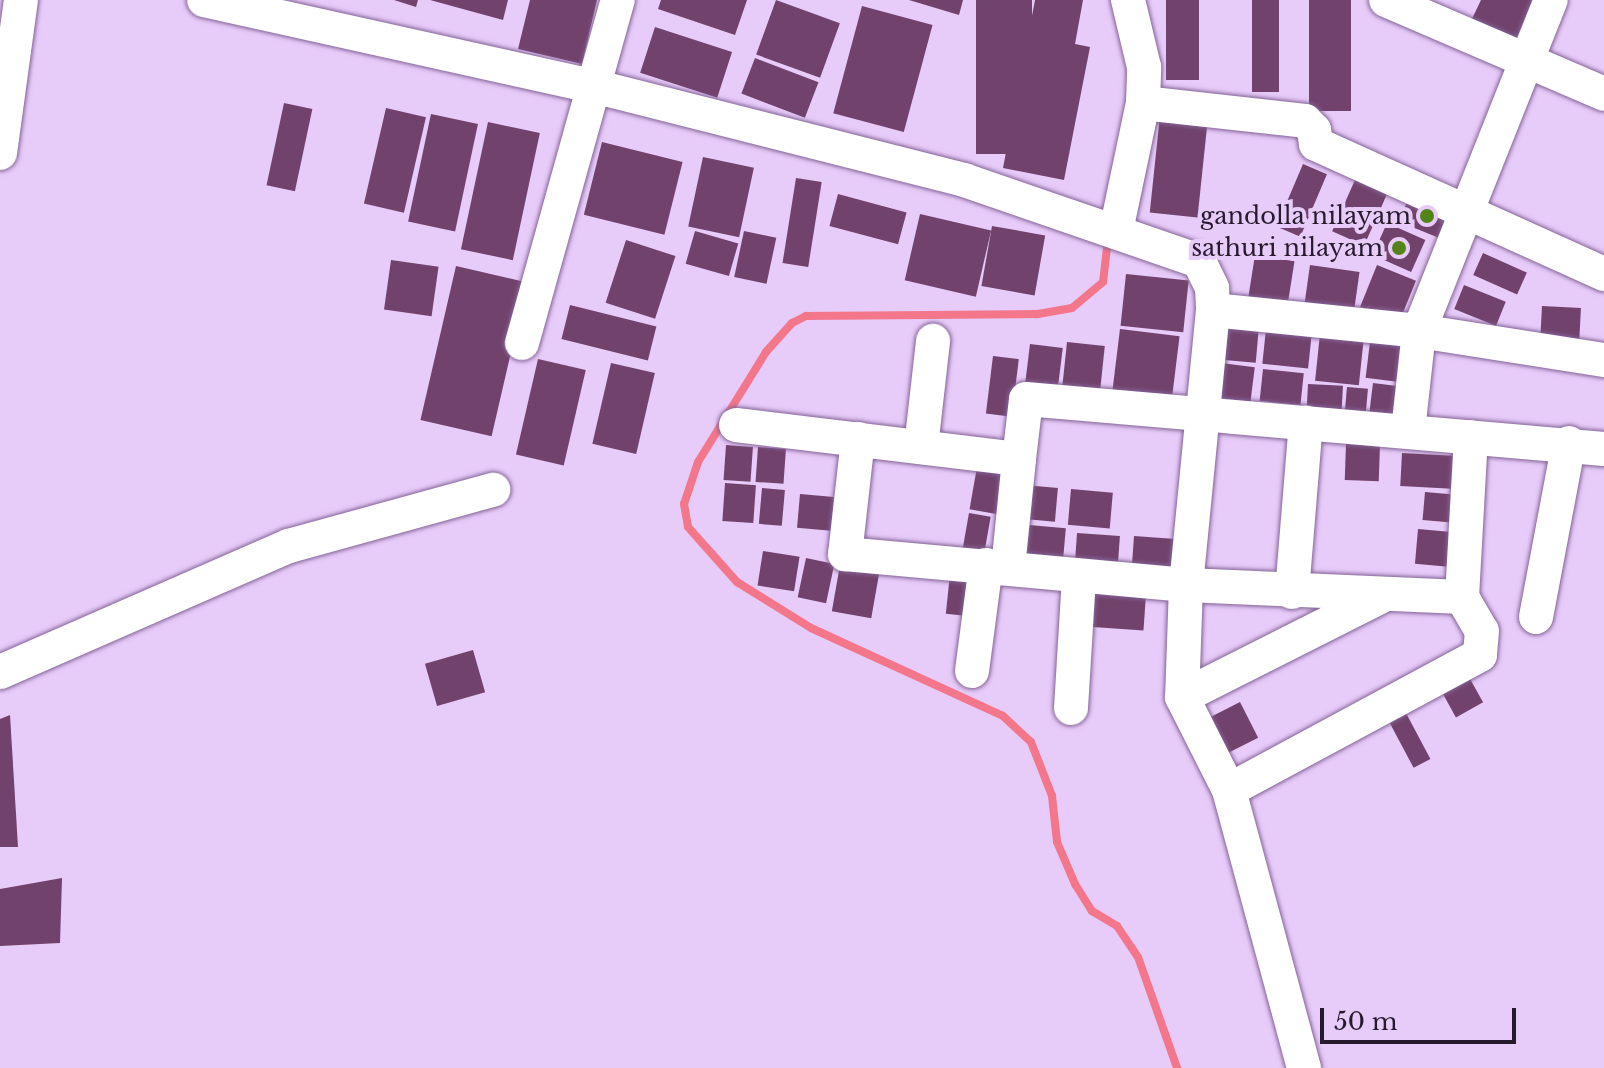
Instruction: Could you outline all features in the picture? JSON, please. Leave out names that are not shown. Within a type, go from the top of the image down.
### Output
[{"type":"street","points":[[0,153],[21,0]]},
{"type":"street","points":[[204,0],[593,86],[964,180],[1199,261],[1212,288],[1213,310],[1186,585],[1182,697],[1229,790],[1304,1068]]},
{"type":"street","points":[[522,343],[618,0]]},
{"type":"street","points":[[1116,231],[1143,103],[1144,67],[1128,0]]},
{"type":"street","points":[[1386,0],[1604,94]]},
{"type":"street","points":[[1408,431],[1419,331],[1551,0]]},
{"type":"street","points":[[1143,103],[1305,121],[1314,130],[1316,144],[1469,209],[1604,274]]},
{"type":"street","points":[[1213,310],[1419,331],[1604,360]]},
{"type":"street","points":[[921,447],[933,341]]},
{"type":"street","points":[[972,671],[1019,459],[1026,399],[1569,443],[1604,449]]},
{"type":"street","points":[[1292,592],[1306,423]]},
{"type":"street","points":[[736,425],[1019,459]]},
{"type":"street","points":[[1229,790],[1480,655],[1482,631],[1462,597],[1471,437]]},
{"type":"street","points":[[858,439],[845,554],[1186,585],[1462,597]]},
{"type":"street","points":[[1536,617],[1569,443]]},
{"type":"street","points":[[0,672],[289,546],[493,490]]},
{"type":"street","points":[[1071,708],[1079,576]]},
{"type":"street","points":[[1182,697],[1385,595]]},
{"type":"building","points":[[394,0],[418,0],[416,7]]},
{"type":"building","points":[[430,0],[508,0],[503,20]]},
{"type":"building","points":[[530,0],[597,0],[582,64],[518,49]]},
{"type":"building","points":[[661,0],[747,0],[735,35],[658,9]]},
{"type":"building","points":[[776,0],[840,23],[820,78],[756,55]]},
{"type":"building","points":[[909,0],[963,0],[959,15]]},
{"type":"building","points":[[976,0],[1032,0],[1032,154],[976,154]]},
{"type":"building","points":[[1035,0],[1083,0],[1075,44],[1090,47],[1064,180],[1003,168]]},
{"type":"building","points":[[1166,0],[1199,0],[1199,80],[1166,80]]},
{"type":"building","points":[[1252,0],[1279,0],[1279,92],[1252,92]]},
{"type":"building","points":[[1309,0],[1351,0],[1351,111],[1309,111]]},
{"type":"building","points":[[1481,0],[1534,0],[1513,46],[1469,25]]},
{"type":"building","points":[[862,6],[933,25],[904,132],[833,113]]},
{"type":"building","points":[[655,27],[732,52],[717,98],[640,73]]},
{"type":"building","points":[[755,58],[818,82],[805,118],[741,93]]},
{"type":"building","points":[[284,103],[312,109],[295,191],[267,185]]},
{"type":"building","points":[[386,108],[426,117],[404,213],[364,203]]},
{"type":"building","points":[[431,114],[478,124],[455,232],[408,222]]},
{"type":"building","points":[[1160,115],[1208,120],[1197,217],[1150,212]]},
{"type":"building","points":[[488,122],[540,133],[513,260],[461,249]]},
{"type":"building","points":[[602,142],[683,162],[664,235],[584,215]]},
{"type":"building","points":[[703,157],[754,168],[739,237],[688,226]]},
{"type":"building","points":[[1303,164],[1327,174],[1300,237],[1276,227]]},
{"type":"building","points":[[1359,171],[1391,185],[1364,246],[1332,231]]},
{"type":"building","points":[[796,178],[822,182],[808,267],[783,263]]},
{"type":"building","name":"gandolla nilayam","points":[[1411,192],[1456,210],[1444,240],[1399,222]]},
{"type":"building","points":[[838,194],[907,212],[898,244],[829,226]]},
{"type":"building","points":[[920,214],[991,230],[976,297],[905,280]]},
{"type":"building","name":"sathuri nilayam","points":[[1387,223],[1425,240],[1411,272],[1373,255]]},
{"type":"building","points":[[992,226],[1045,235],[1035,295],[981,286]]},
{"type":"building","points":[[695,231],[738,243],[729,276],[686,264]]},
{"type":"building","points":[[744,231],[776,238],[767,284],[734,277]]},
{"type":"building","points":[[626,240],[675,256],[655,319],[606,303]]},
{"type":"building","points":[[1483,253],[1527,273],[1517,294],[1473,275]]},
{"type":"building","points":[[1255,255],[1295,261],[1287,306],[1248,299]]},
{"type":"building","points":[[391,260],[439,267],[432,316],[384,310]]},
{"type":"building","points":[[1310,265],[1360,272],[1353,317],[1304,310]]},
{"type":"building","points":[[1377,265],[1416,281],[1399,322],[1360,307]]},
{"type":"building","points":[[456,266],[527,282],[492,436],[420,420]]},
{"type":"building","points":[[1126,274],[1189,281],[1183,332],[1121,326]]},
{"type":"building","points":[[1464,285],[1506,302],[1496,326],[1454,309]]},
{"type":"building","points":[[570,305],[656,327],[648,360],[562,339]]},
{"type":"building","points":[[1542,306],[1581,308],[1579,343],[1540,341]]},
{"type":"building","points":[[1225,324],[1259,327],[1256,363],[1222,360]]},
{"type":"building","points":[[1120,329],[1180,336],[1171,407],[1111,399]]},
{"type":"building","points":[[1266,329],[1312,334],[1308,369],[1262,364]]},
{"type":"building","points":[[1320,334],[1364,339],[1359,385],[1315,381]]},
{"type":"building","points":[[1067,342],[1105,346],[1099,398],[1062,394]]},
{"type":"building","points":[[1370,342],[1404,346],[1399,382],[1366,378]]},
{"type":"building","points":[[1030,344],[1063,348],[1058,389],[1025,385]]},
{"type":"building","points":[[993,356],[1019,359],[1012,417],[986,414]]},
{"type":"building","points":[[538,359],[586,370],[564,466],[516,454]]},
{"type":"building","points":[[611,363],[655,373],[636,454],[592,444]]},
{"type":"building","points":[[1221,363],[1255,367],[1250,402],[1217,398]]},
{"type":"building","points":[[1263,369],[1304,373],[1300,405],[1260,401]]},
{"type":"building","points":[[1373,383],[1407,387],[1403,416],[1369,412]]},
{"type":"building","points":[[1308,384],[1343,386],[1341,420],[1306,418]]},
{"type":"building","points":[[1347,387],[1368,389],[1365,419],[1344,417]]},
{"type":"building","points":[[1346,444],[1380,445],[1379,481],[1345,480]]},
{"type":"building","points":[[726,445],[753,447],[750,482],[724,480]]},
{"type":"building","points":[[758,447],[786,449],[783,484],[756,482]]},
{"type":"building","points":[[1402,453],[1468,456],[1466,489],[1400,486]]},
{"type":"building","points":[[977,467],[1016,474],[1009,516],[970,509]]},
{"type":"building","points":[[725,483],[756,485],[753,523],[722,521]]},
{"type":"building","points":[[1025,485],[1058,488],[1055,522],[1022,519]]},
{"type":"building","points":[[762,488],[785,490],[782,526],[759,524]]},
{"type":"building","points":[[1071,489],[1113,493],[1110,529],[1068,525]]},
{"type":"building","points":[[1425,492],[1457,495],[1454,523],[1423,520]]},
{"type":"building","points":[[800,494],[834,497],[831,531],[797,528]]},
{"type":"building","points":[[969,513],[991,517],[984,553],[963,549]]},
{"type":"building","points":[[1018,524],[1066,528],[1063,558],[1015,554]]},
{"type":"building","points":[[1418,529],[1460,533],[1457,568],[1415,564]]},
{"type":"building","points":[[1077,533],[1120,536],[1118,566],[1075,563]]},
{"type":"building","points":[[1134,536],[1179,539],[1176,574],[1132,571]]},
{"type":"building","points":[[763,551],[800,557],[794,591],[758,586]]},
{"type":"building","points":[[806,558],[834,564],[826,603],[798,597]]},
{"type":"building","points":[[840,565],[879,572],[871,618],[832,611]]},
{"type":"building","points":[[950,574],[977,577],[973,617],[946,614]]},
{"type":"building","points":[[1081,592],[1146,597],[1143,630],[1079,626]]},
{"type":"building","points":[[473,650],[485,692],[437,706],[425,664]]},
{"type":"building","points":[[1469,677],[1483,702],[1456,717],[1442,692]]},
{"type":"building","points":[[1240,702],[1258,738],[1223,755],[1205,720]]},
{"type":"building","points":[[1406,713],[1430,759],[1414,768],[1389,722]]},
{"type":"building","points":[[10,715],[18,847],[0,847],[0,719]]},
{"type":"building","points":[[62,878],[60,943],[0,946],[0,889]]},
{"type":"waterway","points":[[1108,239],[1103,282],[1072,308],[1037,314],[806,316],[792,323],[766,352],[698,462],[684,504],[688,527],[737,582],[811,628],[1003,716],[1031,742],[1052,796],[1057,842],[1075,884],[1092,911],[1117,926],[1138,957],[1177,1068]]},
{"type":"place","name":"gandolla nilayam","points":[[1427,216]]},
{"type":"place","name":"sathuri nilayam","points":[[1399,248]]}]
